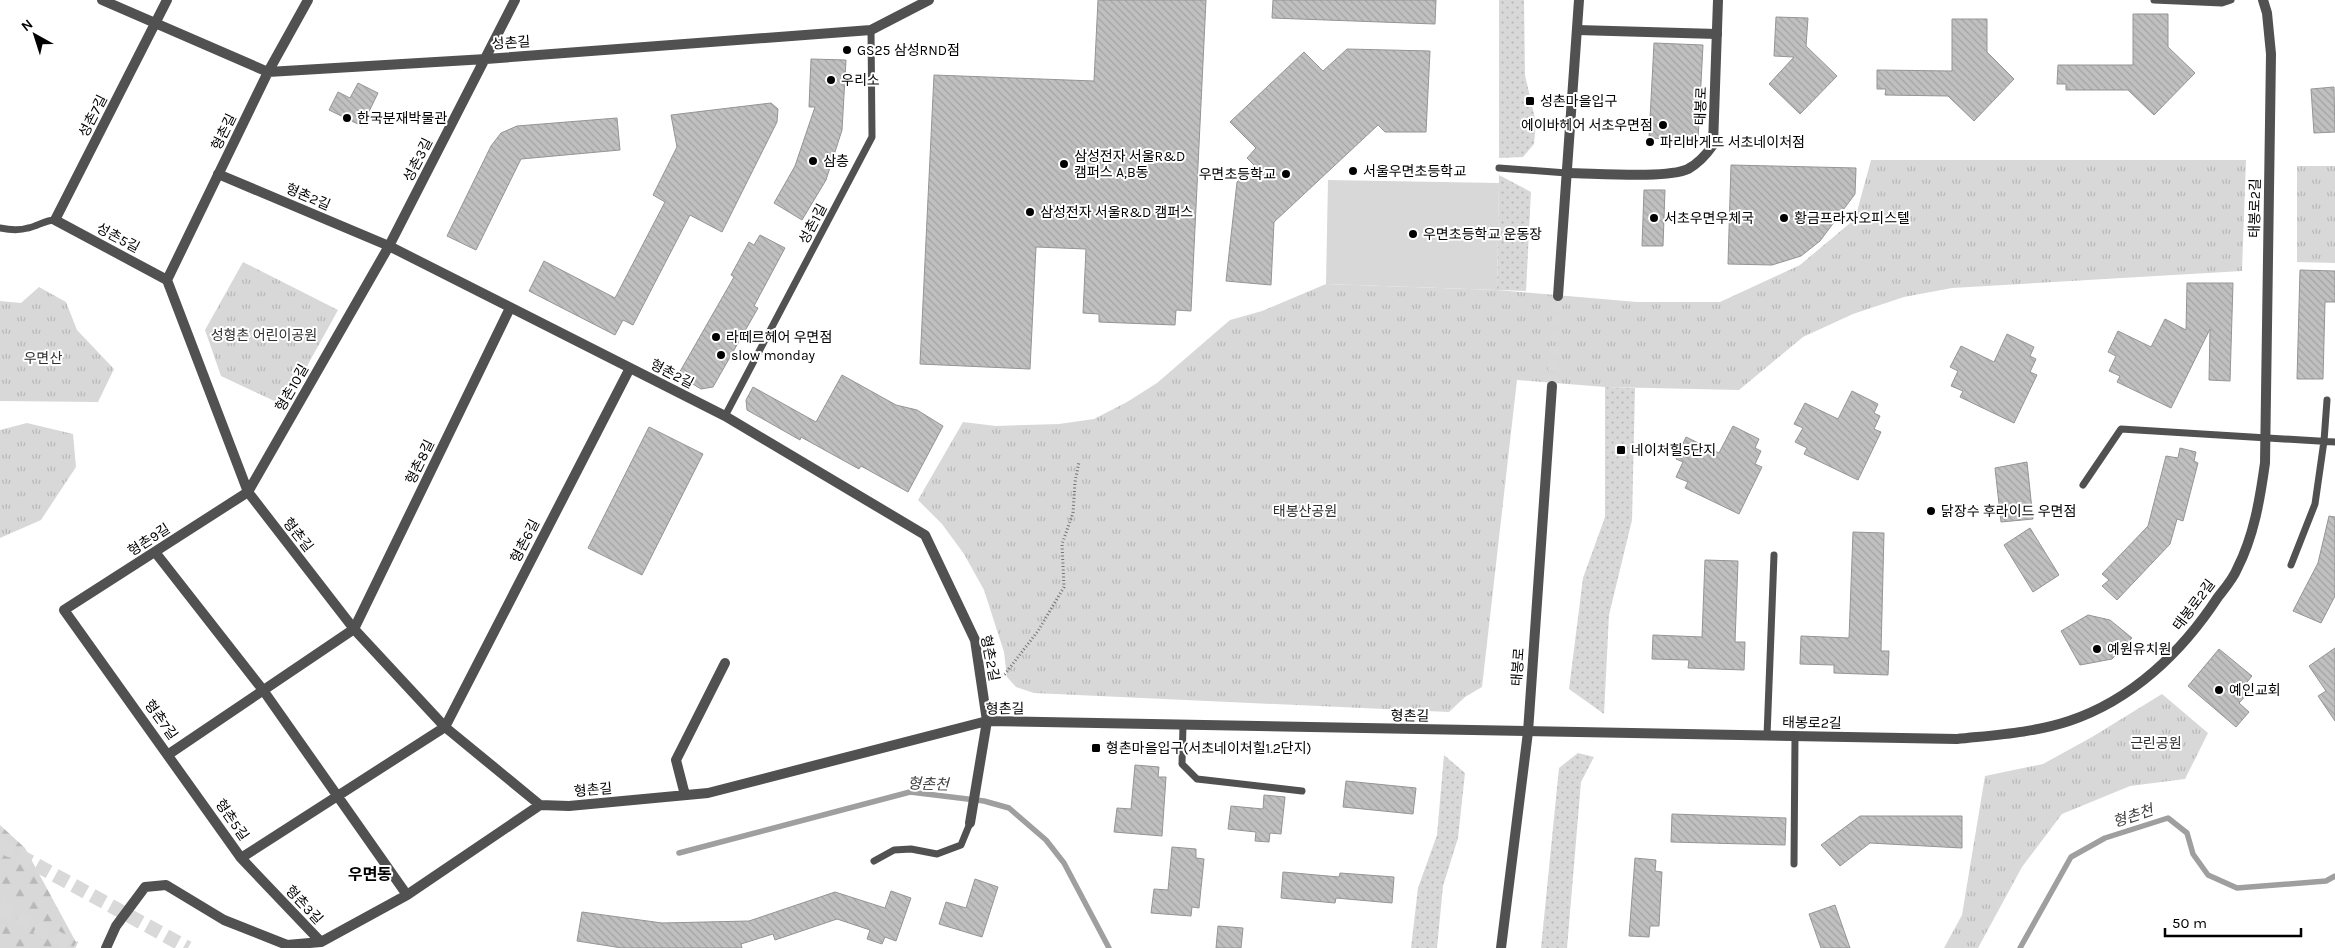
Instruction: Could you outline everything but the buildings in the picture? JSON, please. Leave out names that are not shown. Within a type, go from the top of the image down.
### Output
[{"type":"street","name":"성촌길","points":[[102,0],[268,72],[486,59],[871,30],[929,0]]},
{"type":"street","name":"성촌7길","points":[[55,220],[167,0]]},
{"type":"street","name":"형촌길","points":[[308,0],[268,72],[167,280],[248,492],[354,629],[445,727],[540,805],[569,806],[708,793],[987,721],[1528,732]]},
{"type":"street","name":"성촌3길","points":[[389,246],[515,0]]},
{"type":"street","points":[[1558,296],[1579,0]]},
{"type":"street","name":"태봉로","points":[[1566,173],[1664,174],[1686,170],[1702,160],[1713,145],[1718,0]]},
{"type":"street","name":"태봉로2길","points":[[1528,732],[1957,739],[2005,734],[2069,721],[2115,700],[2161,667],[2207,614],[2237,569],[2259,508],[2265,463],[2272,54],[2267,13],[2263,0]]},
{"type":"street","points":[[1577,30],[1716,34]]},
{"type":"street","name":"형촌2길","points":[[218,174],[389,246],[725,416],[925,535],[975,640],[987,721],[981,770],[970,823]]},
{"type":"street","name":"성촌5길","points":[[55,220],[167,280]]},
{"type":"street","name":"형촌10길","points":[[248,492],[389,246]]},
{"type":"street","name":"형촌8길","points":[[354,629],[510,308]]},
{"type":"street","name":"형촌6길","points":[[445,727],[630,368]]},
{"type":"street","name":"태봉로","points":[[1501,948],[1528,732],[1552,386]]},
{"type":"street","name":"형촌9길","points":[[64,610],[248,492]]},
{"type":"street","points":[[156,552],[263,690],[407,895]]},
{"type":"street","name":"형촌7길","points":[[64,610],[169,754],[354,629]]},
{"type":"street","points":[[684,795],[676,760],[725,663]]},
{"type":"street","name":"형촌5길","points":[[169,754],[242,858],[445,727]]},
{"type":"street","name":"형촌3길","points":[[242,858],[321,942],[407,895],[540,805]]},
{"type":"street","points":[[106,948],[116,926],[145,887],[166,885],[224,920],[287,946],[321,942]]},
{"type":"lane","points":[[2154,0],[2222,3],[2231,0]]},
{"type":"lane","name":"성촌1길","points":[[725,416],[872,137],[871,30]]},
{"type":"lane","points":[[1499,168],[1566,173]]},
{"type":"lane","points":[[0,228],[12,231],[29,228],[48,220],[55,220]]},
{"type":"lane","points":[[2291,565],[2316,504],[2327,400]]},
{"type":"lane","points":[[2083,485],[2121,429],[2335,442]]},
{"type":"lane","points":[[1767,736],[1774,556]]},
{"type":"lane","points":[[1183,725],[1182,764],[1197,779],[1302,791]]},
{"type":"lane","points":[[1794,864],[1795,737]]},
{"type":"lane","points":[[874,861],[894,850],[911,849],[937,854],[961,845],[970,823]]},
{"type":"path","points":[[982,685],[1005,674],[1038,631],[1064,588],[1062,544],[1073,513],[1074,482],[1080,462]]},
{"type":"green space","points":[[1499,0],[1524,0],[1525,75],[1536,123],[1534,144],[1523,157],[1499,158]]},
{"type":"green space","name":"태봉산공원","points":[[1871,160],[2246,160],[2242,271],[1952,288],[1904,297],[1853,314],[1803,337],[1739,390],[1605,387],[1517,380],[1482,687],[1465,697],[1449,712],[1034,693],[1016,687],[1007,677],[1004,652],[984,590],[964,554],[942,524],[918,500],[963,422],[996,426],[1059,424],[1094,419],[1127,402],[1157,383],[1230,320],[1262,311],[1326,284],[1497,290],[1637,302],[1720,302],[1800,265],[1855,219]]},
{"type":"green space","points":[[2297,166],[2335,166],[2335,263],[2297,262]]},
{"type":"green space","points":[[1499,175],[1531,192],[1526,291],[1497,290]]},
{"type":"green space","name":"우면초등학교 운동장","points":[[1328,180],[1499,183],[1497,290],[1326,284]]},
{"type":"green space","name":"성형촌 어린이공원","points":[[243,262],[338,310],[285,406],[221,376],[205,330]]},
{"type":"green space","name":"우면산","points":[[39,287],[66,302],[77,330],[114,369],[98,402],[0,401],[0,301],[21,303]]},
{"type":"green space","points":[[1605,387],[1635,388],[1632,520],[1609,615],[1604,714],[1569,689],[1583,578],[1605,517]]},
{"type":"green space","points":[[27,423],[73,434],[76,467],[41,520],[0,538],[0,430]]},
{"type":"green space","name":"근린공원","points":[[2162,694],[2208,733],[2185,779],[2130,786],[2062,814],[2022,867],[1978,948],[1944,948],[1962,915],[1985,776],[2043,764],[2092,737]]},
{"type":"green space","points":[[1578,753],[1594,757],[1581,782],[1567,948],[1541,948],[1559,768]]},
{"type":"green space","points":[[1444,755],[1465,773],[1458,838],[1443,886],[1437,948],[1411,948],[1418,888],[1437,835]]},
{"type":"green space","points":[[0,825],[25,848],[77,944],[75,948],[0,948]]},
{"type":"waterway","name":"형촌천","points":[[679,853],[910,792],[984,801],[1009,808],[1046,840],[1064,863],[1109,948]]},
{"type":"waterway","name":"형촌천","points":[[2020,948],[2071,857],[2105,838],[2168,818],[2187,833],[2193,854],[2208,875],[2237,888],[2326,881],[2335,876]]},
{"type":"tunnel","points":[[1552,386],[1558,296]]},
{"type":"tunnel","points":[[0,845],[188,948]]},
{"type":"tunnel","points":[[0,906],[75,948]]},
{"type":"place","name":"GS25 삼성RND점","points":[[847,50]]},
{"type":"place","name":"우리소","points":[[831,80]]},
{"type":"place","name":"성촌마을입구","points":[[1530,101]]},
{"type":"place","name":"한국분재박물관","points":[[347,118]]},
{"type":"place","name":"에이바헤어 서초우면점","points":[[1663,125]]},
{"type":"place","name":"파리바게뜨 서초네이처점","points":[[1650,142]]},
{"type":"place","name":"삼층","points":[[813,161]]},
{"type":"place","name":"삼성전자 서울R&D 캠퍼스 A,B동","points":[[1064,164]]},
{"type":"place","name":"서울우면초등학교","points":[[1353,171]]},
{"type":"place","name":"우면초등학교","points":[[1286,174]]},
{"type":"place","name":"삼성전자 서울R&D 캠퍼스","points":[[1030,212]]},
{"type":"place","name":"서초우면우체국","points":[[1654,218]]},
{"type":"place","name":"황금프라자오피스텔","points":[[1784,218]]},
{"type":"place","name":"우면초등학교 운동장","points":[[1413,234]]},
{"type":"place","name":"라떼르헤어 우면점","points":[[716,337]]},
{"type":"place","name":"slow monday","points":[[721,355]]},
{"type":"place","name":"네이처힐5단지","points":[[1621,450]]},
{"type":"place","name":"닭장수 후라이드 우면점","points":[[1931,511]]},
{"type":"place","name":"예원유치원","points":[[2097,649]]},
{"type":"place","name":"예인교회","points":[[2219,690]]},
{"type":"place","name":"형촌마을입구(서초네이처힐1.2단지)","points":[[1096,748]]},
{"type":"district","name":"우면동","points":[[370,874]]}]
